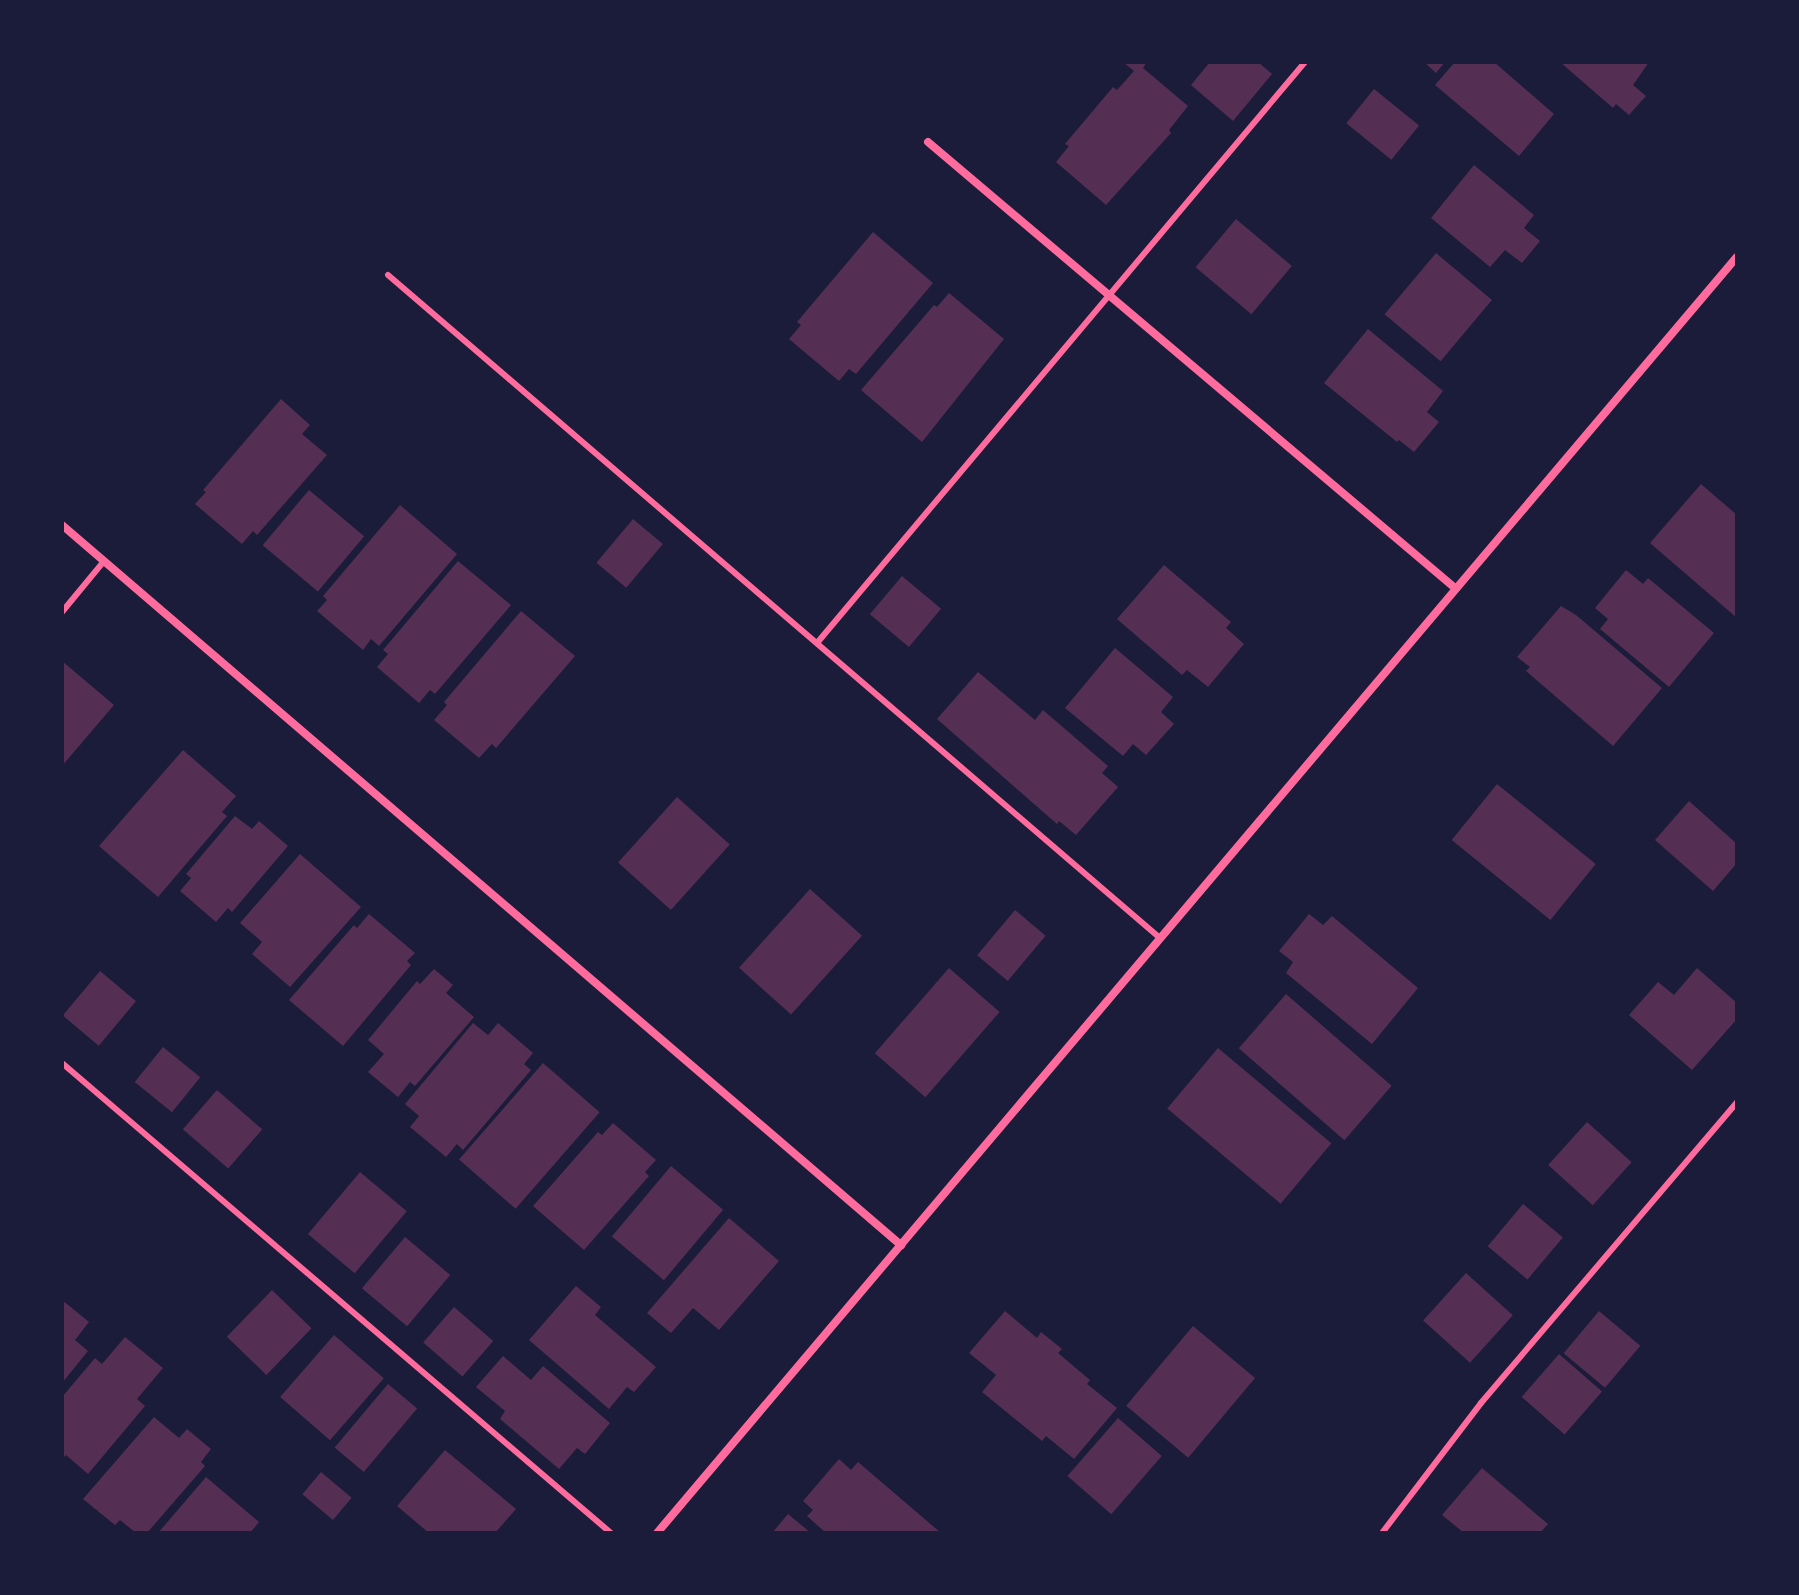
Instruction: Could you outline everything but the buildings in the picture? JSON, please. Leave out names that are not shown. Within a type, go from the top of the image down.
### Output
[{"type":"street","points":[[928,142],[1455,588]]},
{"type":"street","points":[[657,1533],[1737,257]]},
{"type":"street","points":[[62,525],[901,1245]]},
{"type":"lane","points":[[817,643],[1305,62]]},
{"type":"lane","points":[[388,275],[1160,938]]},
{"type":"lane","points":[[62,612],[104,561]]},
{"type":"lane","points":[[62,1063],[611,1533]]},
{"type":"lane","points":[[1382,1533],[1481,1403],[1737,1102]]}]
